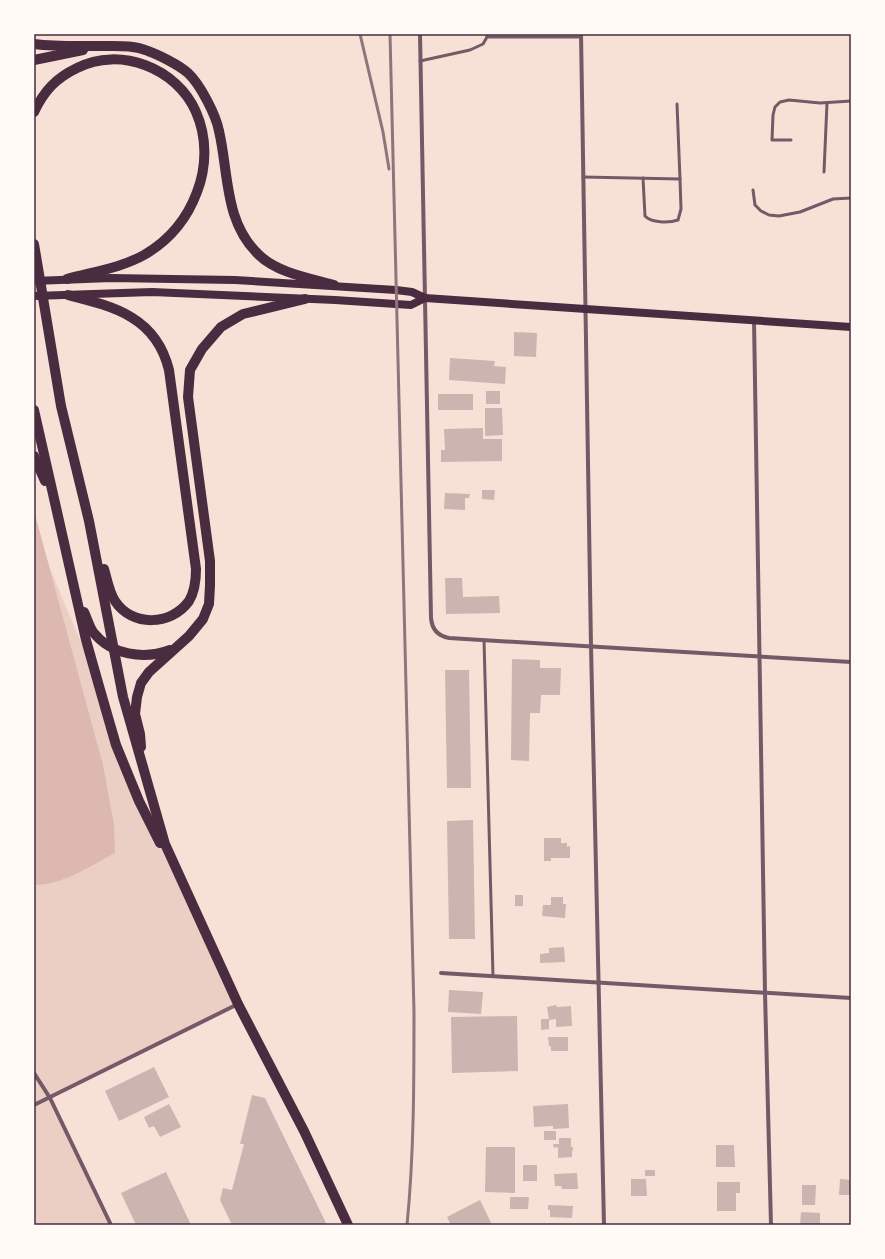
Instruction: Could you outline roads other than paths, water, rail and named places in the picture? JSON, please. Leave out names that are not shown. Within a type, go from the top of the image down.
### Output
[{"type":"main road","points":[[34,44],[54,46],[130,46],[148,50],[166,58],[188,73],[212,108],[219,130],[229,199],[234,216],[248,244],[260,256],[276,266],[293,273],[334,285]]},
{"type":"main road","points":[[34,60],[102,46]]},
{"type":"main road","points":[[34,112],[40,99],[50,87],[67,73],[83,65],[99,60],[117,59],[134,61],[150,66],[178,85],[196,111],[202,128],[204,145],[202,179],[190,209],[170,236],[143,255],[127,262],[66,279]]},
{"type":"main road","points":[[34,244],[61,406],[89,521],[123,697],[136,748],[143,765],[165,844],[238,1004],[304,1131],[348,1225]]},
{"type":"main road","points":[[34,281],[111,278],[193,279],[334,285],[412,292],[425,298],[851,327]]},
{"type":"main road","points":[[34,296],[152,292],[305,298],[411,305],[425,298]]},
{"type":"main road","points":[[68,294],[117,309],[142,324],[150,331],[162,348],[170,376],[196,569],[196,582],[193,593],[183,608],[167,618],[146,621],[127,613],[111,593],[89,521]]},
{"type":"main road","points":[[143,765],[140,734],[135,714],[137,696],[141,683],[149,672],[189,636],[203,619],[208,604],[210,561],[188,397],[190,370],[202,349],[221,327],[243,314],[305,298]]},
{"type":"main road","points":[[34,410],[86,640],[116,745],[139,801],[222,969]]},
{"type":"main road","points":[[34,456],[55,506]]},
{"type":"main road","points":[[76,596],[93,631],[101,639],[113,647],[124,652],[137,655],[160,654],[176,648]]},
{"type":"street","points":[[420,34],[430,618],[434,629],[443,637],[851,662]]},
{"type":"street","points":[[581,36],[591,646],[604,1225]]},
{"type":"street","points":[[754,320],[765,993],[771,1225]]},
{"type":"street","points":[[441,973],[851,998]]},
{"type":"street","points":[[34,1105],[238,1004]]},
{"type":"street","points":[[34,1073],[50,1098],[111,1225]]},
{"type":"lane","points":[[420,62],[470,50],[483,44],[487,36],[581,36]]},
{"type":"lane","points":[[791,140],[772,140],[772,115],[775,106],[780,102],[789,100],[826,103],[851,101]]},
{"type":"lane","points":[[824,172],[826,103]]},
{"type":"lane","points":[[644,178],[645,216],[650,220],[672,222],[678,220],[682,209],[677,104]]},
{"type":"lane","points":[[584,177],[680,179]]},
{"type":"lane","points":[[753,190],[755,205],[761,211],[769,215],[779,216],[800,212],[833,199],[851,198]]},
{"type":"lane","points":[[484,640],[492,976]]},
{"type":"railway","points":[[360,34],[383,132],[389,169]]},
{"type":"railway","points":[[390,34],[414,1012],[414,1092],[407,1225]]}]
